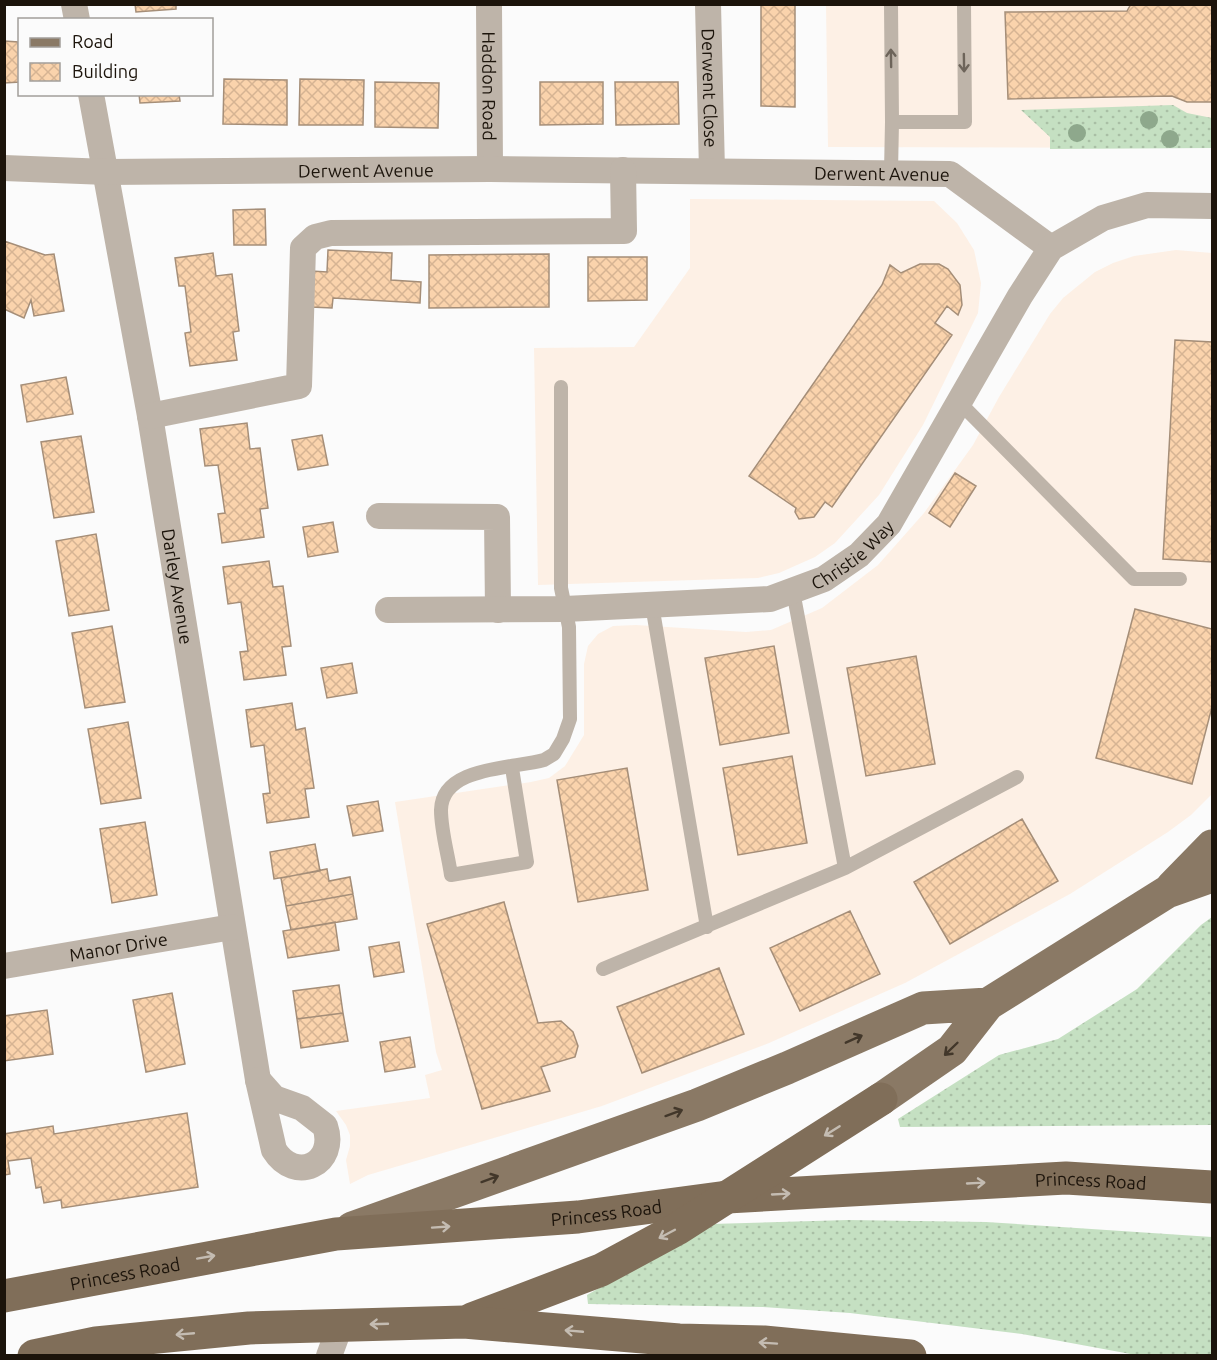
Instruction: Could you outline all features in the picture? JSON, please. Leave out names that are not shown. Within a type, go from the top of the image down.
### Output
[{"type":"highway","points":[[34,1356],[96,1342],[249,1328],[335,1341],[464,1322],[601,1270],[676,1229],[881,1100]]},
{"type":"highway","name":"Princess Road","points":[[4,1296],[336,1234],[578,1217],[727,1197],[1065,1178],[1212,1187]]},
{"type":"highway","points":[[464,1322],[679,1340],[730,1348],[910,1356]]},
{"type":"main road","points":[[1167,892],[1212,846]]},
{"type":"main road","points":[[881,1100],[952,1050],[988,1004],[1167,892],[1212,876]]},
{"type":"main road","points":[[336,1234],[697,1105],[788,1068],[923,1008],[988,1004]]},
{"type":"street","name":"Haddon Road","points":[[489,4],[490,169]]},
{"type":"street","name":"Derwent Close","points":[[708,4],[712,171]]},
{"type":"street","name":"Darley Avenue","points":[[91,96],[150,416],[258,1080]]},
{"type":"street","points":[[4,168],[106,172]]},
{"type":"street","name":"Derwent Avenue","points":[[106,172],[490,169],[950,174],[1051,248]]},
{"type":"street","points":[[150,416],[299,386],[303,248],[315,237],[331,233],[624,231],[623,170]]},
{"type":"street","points":[[1051,248],[1103,218],[1147,205],[1212,206]]},
{"type":"street","name":"Christie Way","points":[[388,610],[565,609],[770,598],[824,579],[850,561],[889,524],[1020,296],[1051,248]]},
{"type":"street","points":[[379,516],[497,517],[498,610]]},
{"type":"street","name":"Manor Drive","points":[[4,966],[232,927]]},
{"type":"lane","points":[[891,4],[891,172]]},
{"type":"lane","points":[[892,122],[965,122],[964,4]]},
{"type":"lane","points":[[512,768],[527,862],[451,874],[441,812],[442,799],[448,787],[464,776],[544,760],[554,754],[563,739],[570,719],[569,627],[561,588],[561,387]]},
{"type":"lane","points":[[960,403],[1134,579],[1180,579]]},
{"type":"lane","points":[[793,591],[845,868]]},
{"type":"lane","points":[[652,605],[707,927]]},
{"type":"lane","points":[[603,969],[845,868],[1017,777]]},
{"type":"shaded area","points":[[826,5],[1212,5],[1212,148],[828,147]]},
{"type":"shaded area","points":[[690,199],[934,201],[957,223],[974,250],[981,283],[978,313],[923,425],[879,495],[835,543],[815,557],[779,573],[758,578],[538,585],[534,348],[634,347],[690,268]]},
{"type":"shaded area","points":[[1176,250],[1212,253],[1212,794],[1191,815],[1168,832],[1070,894],[905,983],[769,1043],[602,1106],[368,1175],[350,1184],[346,1160],[350,1135],[336,1111],[430,1098],[425,1075],[442,1070],[436,1052],[395,802],[531,782],[549,778],[565,766],[584,735],[584,664],[588,646],[598,634],[613,626],[636,625],[746,632],[771,630],[822,608],[878,565],[924,513],[973,445],[999,397],[1050,314],[1063,298],[1095,272],[1113,263],[1134,256]]},
{"type":"green space","points":[[1173,105],[1187,113],[1212,118],[1212,148],[1050,149],[1050,137],[1021,110]]},
{"type":"green space","points":[[1212,917],[1212,1125],[900,1127],[898,1119],[999,1055],[1058,1039],[1137,989],[1201,925]]},
{"type":"green space","points":[[848,1220],[986,1222],[1212,1237],[1212,1355],[1136,1355],[1022,1334],[850,1313],[763,1307],[588,1304],[587,1295],[711,1224]]},
{"type":"building","points":[[135,4],[176,4],[176,9],[136,12]]},
{"type":"building","points":[[761,4],[795,4],[795,107],[761,106]]},
{"type":"building","points":[[1131,4],[1212,4],[1212,102],[1187,102],[1172,96],[1008,99],[1005,12],[1127,11]]},
{"type":"building","points":[[4,41],[18,42],[18,82],[4,83]]},
{"type":"building","points":[[224,79],[287,80],[287,125],[223,124]]},
{"type":"building","points":[[300,79],[364,80],[363,125],[299,125]]},
{"type":"building","points":[[375,82],[439,83],[438,128],[375,127]]},
{"type":"building","points":[[540,82],[603,82],[603,124],[540,125]]},
{"type":"building","points":[[615,82],[678,82],[679,124],[616,125]]},
{"type":"building","points":[[139,96],[179,96],[180,101],[140,103]]},
{"type":"building","points":[[265,209],[266,245],[234,245],[233,210]]},
{"type":"building","points":[[4,241],[45,255],[54,254],[64,311],[34,316],[31,300],[24,318],[4,309]]},
{"type":"building","points":[[328,250],[392,253],[391,280],[421,282],[420,303],[333,298],[332,308],[311,307],[312,271],[327,272]]},
{"type":"building","points":[[213,253],[216,276],[232,274],[239,331],[233,332],[237,360],[190,366],[185,333],[191,332],[185,286],[179,286],[175,258]]},
{"type":"building","points":[[549,254],[549,307],[429,308],[429,255]]},
{"type":"building","points":[[588,257],[647,257],[647,300],[588,301]]},
{"type":"building","points":[[920,264],[939,264],[948,269],[960,285],[962,305],[958,315],[947,306],[935,323],[952,335],[832,507],[825,502],[814,517],[799,519],[795,512],[796,508],[749,476],[882,285],[890,265],[901,273]]},
{"type":"building","points":[[1175,340],[1212,342],[1212,562],[1163,559]]},
{"type":"building","points":[[66,377],[73,414],[27,422],[21,385]]},
{"type":"building","points":[[247,423],[250,449],[260,448],[268,508],[260,509],[264,537],[222,543],[218,514],[225,513],[218,465],[205,466],[200,429]]},
{"type":"building","points":[[322,435],[328,465],[298,470],[292,440]]},
{"type":"building","points":[[81,436],[94,512],[54,518],[41,442]]},
{"type":"building","points":[[955,473],[976,486],[950,527],[929,513]]},
{"type":"building","points":[[333,522],[338,552],[308,557],[303,527]]},
{"type":"building","points":[[96,534],[109,610],[69,616],[56,541]]},
{"type":"building","points":[[269,561],[273,587],[283,586],[291,646],[282,647],[286,675],[244,680],[240,652],[248,651],[241,602],[228,604],[223,567]]},
{"type":"building","points":[[1135,609],[1212,629],[1212,707],[1192,784],[1096,758]]},
{"type":"building","points":[[112,626],[125,702],[85,708],[72,633]]},
{"type":"building","points":[[774,646],[789,733],[720,745],[705,658]]},
{"type":"building","points":[[916,656],[935,764],[866,776],[847,668]]},
{"type":"building","points":[[352,663],[357,693],[327,698],[321,668]]},
{"type":"building","points":[[292,703],[296,730],[305,728],[314,788],[305,789],[309,817],[267,823],[263,794],[270,793],[264,745],[251,747],[246,710]]},
{"type":"building","points":[[128,722],[141,798],[101,804],[88,729]]},
{"type":"building","points":[[792,756],[807,843],[738,855],[723,768]]},
{"type":"building","points":[[627,768],[648,890],[578,902],[557,780]]},
{"type":"building","points":[[378,801],[383,831],[353,836],[347,806]]},
{"type":"building","points":[[1022,819],[1058,881],[950,944],[914,882]]},
{"type":"building","points":[[145,822],[157,895],[112,903],[100,829]]},
{"type":"building","points":[[315,844],[320,871],[274,879],[270,852]]},
{"type":"building","points":[[327,869],[329,881],[350,877],[353,894],[286,906],[281,878]]},
{"type":"building","points":[[353,894],[357,919],[291,930],[286,906]]},
{"type":"building","points":[[504,902],[538,1023],[561,1021],[573,1032],[578,1046],[575,1057],[541,1067],[550,1091],[482,1109],[427,924]]},
{"type":"building","points":[[850,911],[880,974],[800,1011],[770,948]]},
{"type":"building","points":[[335,922],[339,950],[288,958],[283,931]]},
{"type":"building","points":[[399,942],[404,972],[374,977],[369,947]]},
{"type":"building","points":[[719,968],[744,1034],[642,1073],[617,1007]]},
{"type":"building","points":[[339,985],[343,1013],[297,1019],[293,991]]},
{"type":"building","points":[[172,993],[185,1064],[146,1072],[133,1000]]},
{"type":"building","points":[[47,1010],[53,1054],[4,1061],[4,1016]]},
{"type":"building","points":[[343,1013],[348,1041],[301,1048],[297,1019]]},
{"type":"building","points":[[410,1037],[415,1067],[385,1072],[380,1042]]},
{"type":"building","points":[[187,1113],[198,1187],[62,1208],[61,1200],[44,1203],[41,1187],[36,1188],[31,1158],[8,1161],[10,1174],[4,1175],[4,1134],[53,1126],[54,1134]]}]
